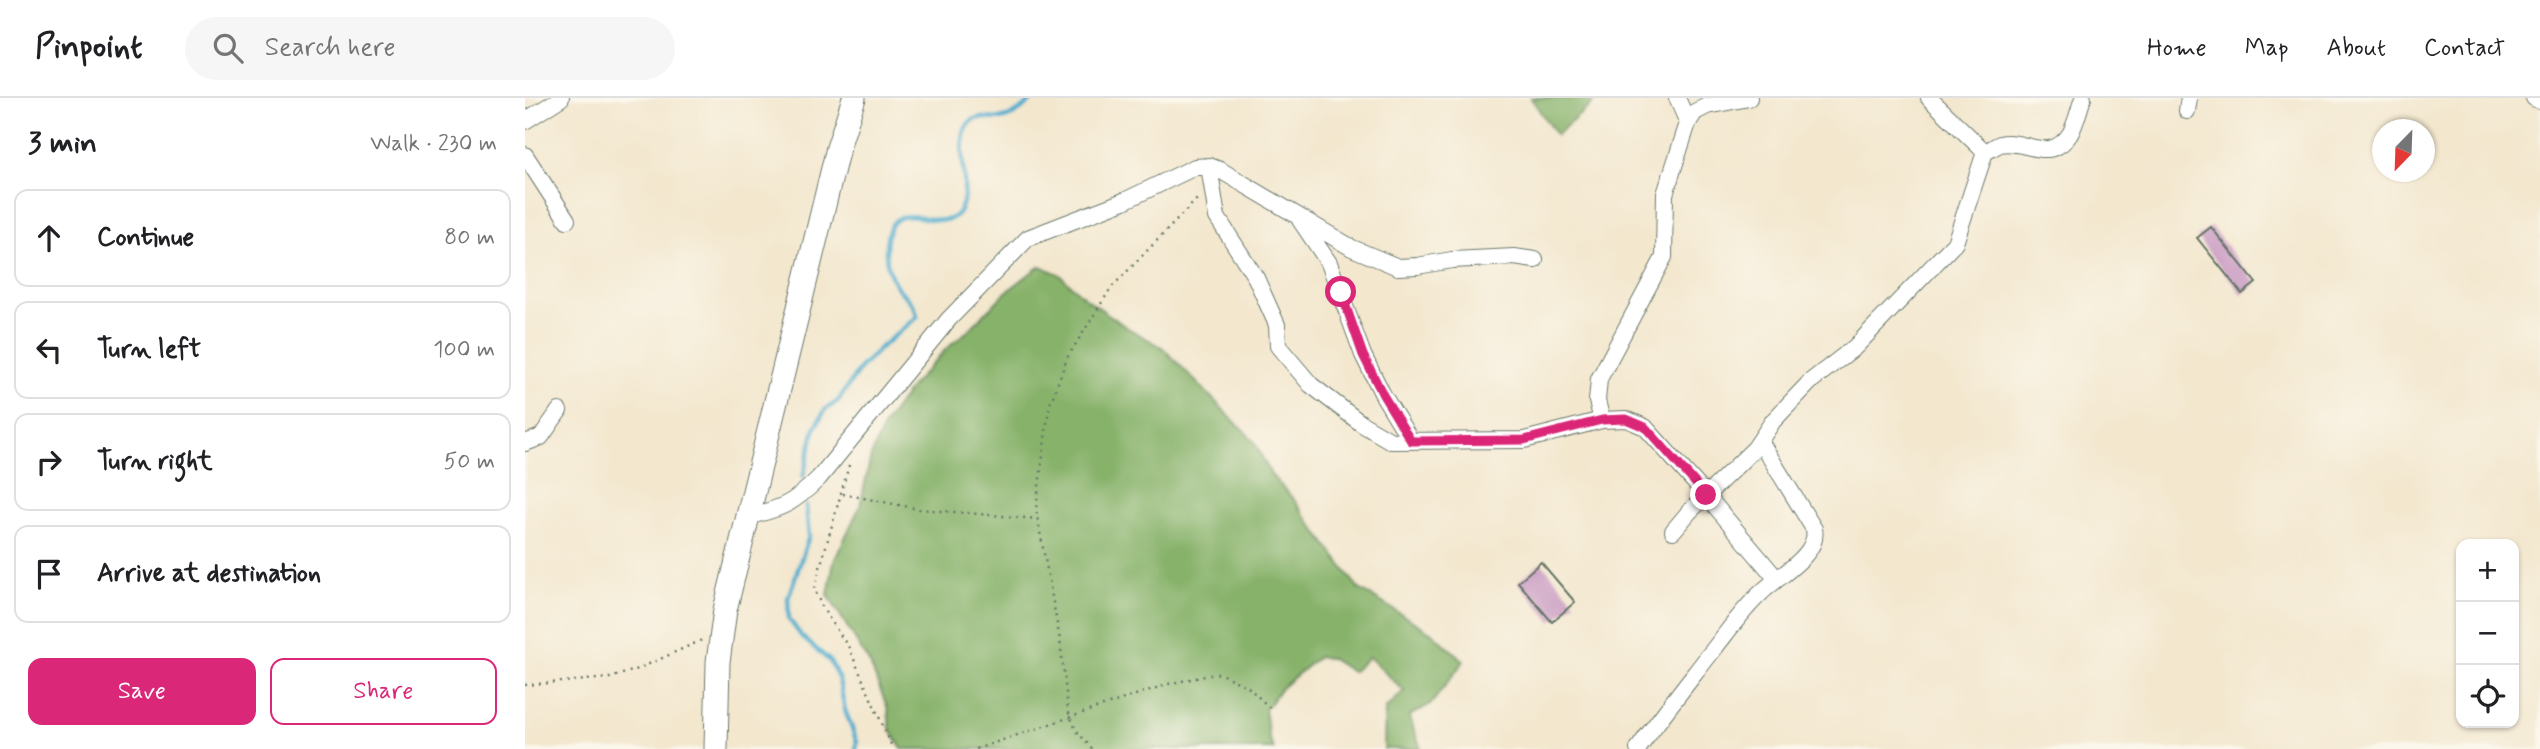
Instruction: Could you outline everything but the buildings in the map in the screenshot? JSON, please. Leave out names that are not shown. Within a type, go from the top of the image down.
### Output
[{"type":"street","points":[[525,121],[561,98]]},
{"type":"street","points":[[716,749],[718,662],[725,610],[838,148],[854,98]]},
{"type":"street","points":[[1677,98],[1688,124]]},
{"type":"street","points":[[1602,420],[1597,401],[1598,379],[1664,257],[1665,194],[1688,124],[1695,112],[1707,106],[1725,100],[1749,98]]},
{"type":"street","points":[[1929,98],[1985,152]]},
{"type":"street","points":[[1673,531],[1760,441],[1773,421],[1811,380],[1855,347],[1955,243],[1985,152],[1998,145],[2010,144],[2046,151],[2058,145],[2070,134],[2083,98]]},
{"type":"street","points":[[2534,98],[2540,102]]},
{"type":"street","points":[[525,155],[567,220]]},
{"type":"street","points":[[747,517],[780,509],[799,498],[857,432],[949,318],[1028,238],[1124,201],[1195,167],[1209,166],[1220,170],[1352,248],[1398,267],[1452,260],[1514,257],[1535,260]]},
{"type":"street","points":[[1209,166],[1217,218],[1256,278],[1277,325],[1278,346],[1311,385],[1363,424],[1391,440],[1524,440],[1602,420],[1626,419],[1645,427],[1776,578]]},
{"type":"street","points":[[1298,216],[1329,263],[1363,355],[1411,441]]},
{"type":"street","points":[[525,443],[541,437],[559,411]]},
{"type":"street","points":[[1638,749],[1747,606],[1776,578],[1809,553],[1816,537],[1814,529],[1760,441]]},
{"type":"path","points":[[1092,749],[1076,730],[1070,716],[1060,640],[1036,510],[1049,407],[1067,358],[1111,288],[1211,185]]},
{"type":"path","points":[[857,432],[814,589],[823,609],[849,648],[893,749]]},
{"type":"path","points":[[842,494],[919,509],[1038,519]]},
{"type":"path","points":[[525,685],[610,678],[679,652],[698,640],[721,636]]},
{"type":"path","points":[[976,749],[1168,684],[1219,673],[1248,687],[1273,711]]},
{"type":"green space","points":[[1531,98],[1593,98],[1592,104],[1556,135]]},
{"type":"green space","points":[[1040,266],[1059,274],[1084,297],[1126,327],[1162,347],[1254,441],[1271,475],[1294,500],[1358,588],[1432,633],[1464,661],[1431,704],[1409,716],[1421,749],[1384,749],[1385,709],[1404,691],[1369,657],[1352,672],[1330,658],[1318,657],[1280,689],[1265,710],[1269,738],[1274,749],[902,749],[890,728],[888,709],[870,664],[828,595],[834,561],[860,506],[871,456],[884,425],[910,388],[947,348],[1005,293]]},
{"type":"waterway","points":[[803,477],[815,428],[825,410],[838,401],[861,367],[917,317],[911,302],[892,279],[888,267],[888,233],[894,222],[913,216],[936,220],[955,216],[964,199],[962,149],[966,128],[974,119],[1008,117],[1034,98]]},
{"type":"waterway","points":[[806,506],[809,536],[788,598],[789,619],[802,637],[830,661],[839,680],[845,710],[857,742],[856,749]]},
{"type":"route","points":[[1341,292],[1363,355],[1411,441],[1524,440],[1602,420],[1626,419],[1645,427],[1706,495]]}]
